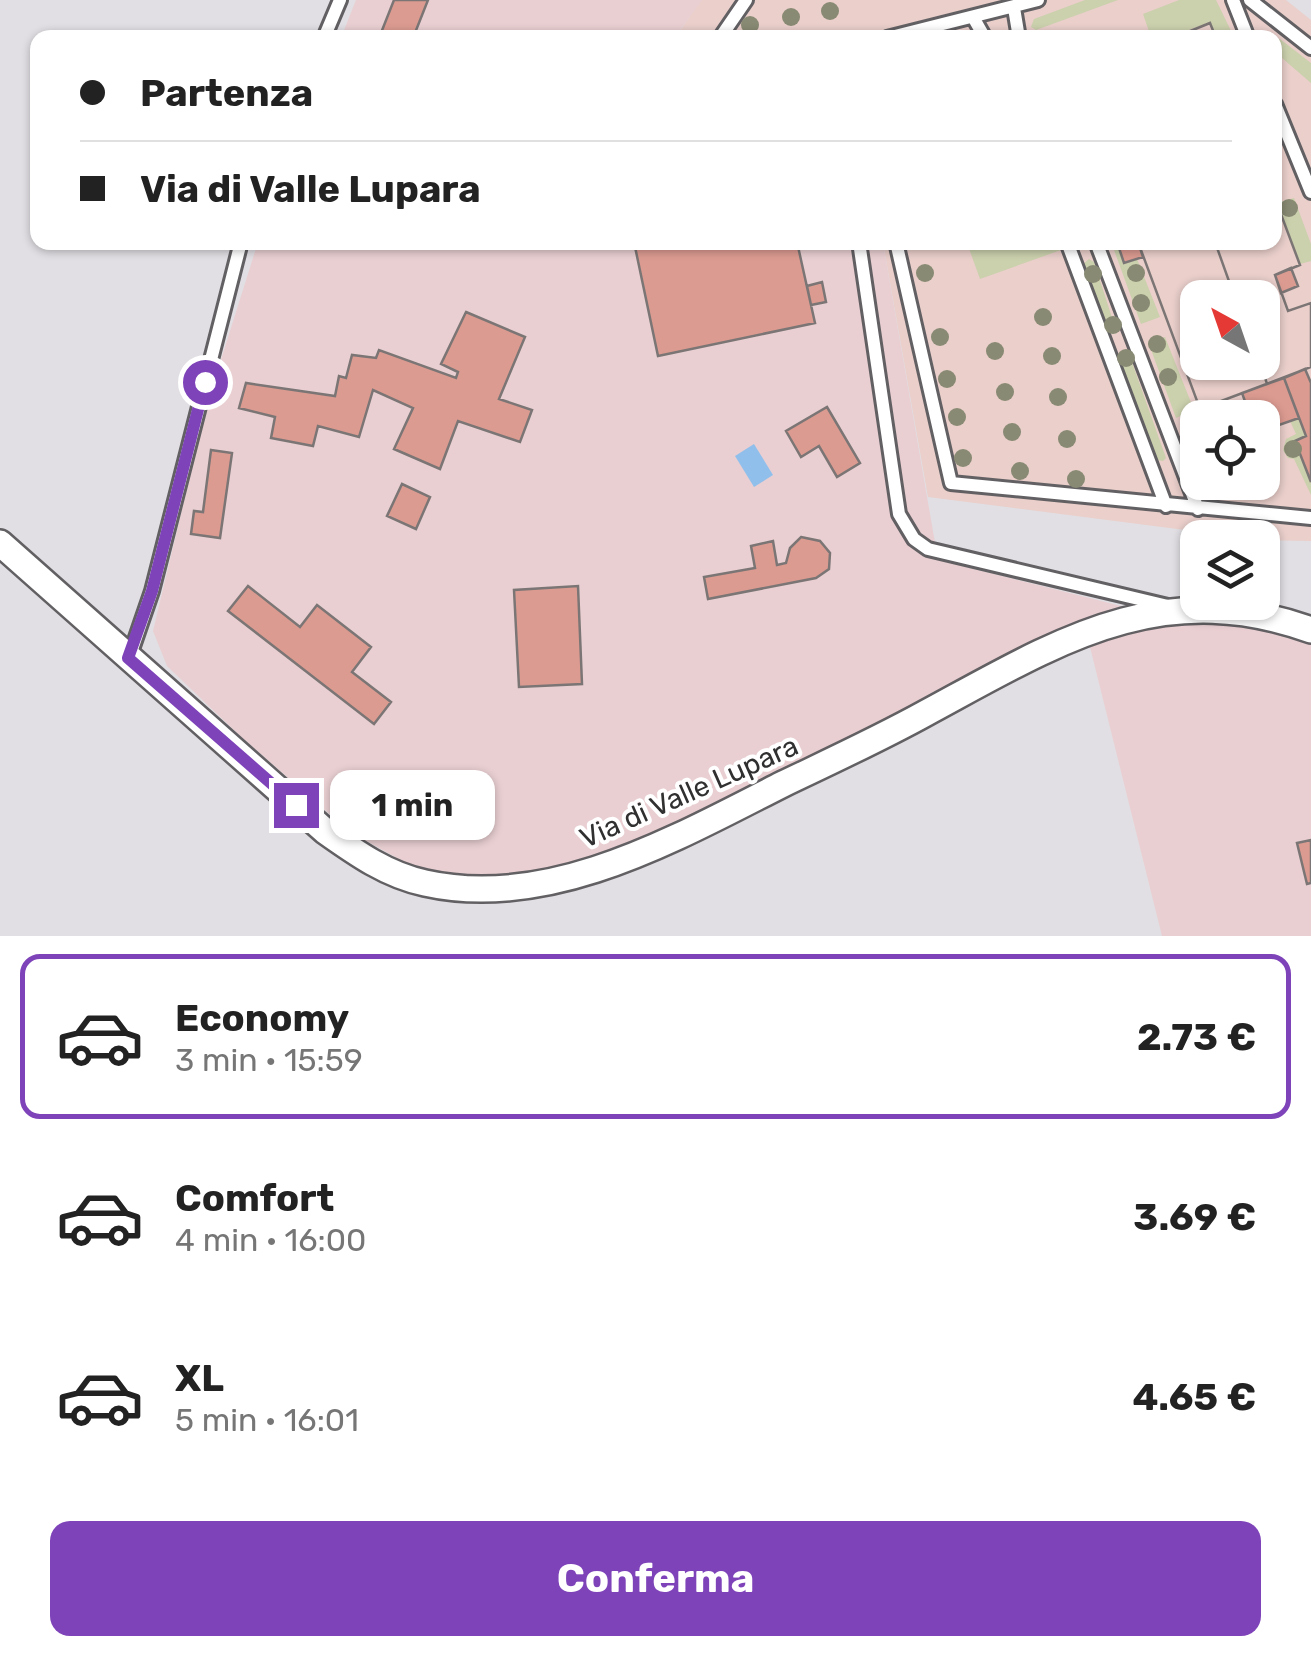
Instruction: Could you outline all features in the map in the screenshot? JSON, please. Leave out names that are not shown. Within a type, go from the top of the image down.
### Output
[{"type":"street","name":"Via di Valle Lupara","points":[[0,543],[357,854],[422,883],[518,888],[589,870],[706,823],[925,714],[1058,642],[1119,621],[1180,613]]},
{"type":"street","name":"Via di Valle Lupara","points":[[1273,620],[1311,630]]},
{"type":"lane","points":[[327,30],[340,0]]},
{"type":"lane","points":[[725,30],[746,0]]},
{"type":"lane","points":[[920,30],[1038,0]]},
{"type":"lane","points":[[1233,0],[1245,30]]},
{"type":"lane","points":[[1250,0],[1311,48]]},
{"type":"lane","points":[[1014,8],[1018,30]]},
{"type":"lane","points":[[973,17],[980,30]]},
{"type":"lane","points":[[1282,121],[1311,192]]},
{"type":"lane","points":[[128,658],[152,591],[239,250]]},
{"type":"lane","points":[[860,250],[899,514],[914,539],[928,548],[1180,609]]},
{"type":"lane","points":[[898,250],[951,483],[1311,518]]},
{"type":"lane","points":[[1069,250],[1166,506]]},
{"type":"lane","points":[[1099,250],[1198,509]]},
{"type":"shaded area","points":[[356,0],[702,0],[680,30],[344,30]]},
{"type":"shaded area","points":[[701,0],[1286,0],[1311,20],[1311,541],[1280,540],[1280,520],[1180,520],[1180,529],[928,497],[884,250],[1282,250],[1282,30],[680,30]]},
{"type":"shaded area","points":[[255,250],[884,250],[938,560],[1133,609],[1056,633],[703,814],[596,858],[525,874],[449,879],[426,874],[350,832],[167,666],[153,631],[208,401]]},
{"type":"shaded area","points":[[1174,622],[1256,625],[1311,642],[1311,936],[1162,936],[1089,643]]},
{"type":"green space","points":[[1085,0],[1118,0],[1036,30],[1031,27],[1034,19]]},
{"type":"green space","points":[[1179,0],[1216,0],[1231,30],[1213,30],[1210,22],[1189,30],[1149,30],[1143,14]]},
{"type":"green space","points":[[1282,41],[1311,63],[1311,83],[1282,58]]},
{"type":"green space","points":[[1294,198],[1311,244],[1311,261],[1300,264],[1282,216],[1282,202]]},
{"type":"green space","points":[[970,250],[1061,250],[980,279]]},
{"type":"green space","points":[[1114,250],[1120,250],[1125,263],[1137,259],[1160,317],[1141,324]]},
{"type":"green space","points":[[1089,259],[1094,262],[1117,333],[1110,334],[1083,264]]},
{"type":"green space","points":[[1165,337],[1190,400],[1180,400],[1180,416],[1176,418],[1149,344]]},
{"type":"green space","points":[[1128,351],[1166,458],[1163,461],[1157,460],[1119,357]]},
{"type":"green space","points":[[1299,418],[1306,436],[1295,441],[1311,482],[1311,495],[1294,459],[1288,458],[1283,450],[1286,439],[1296,434],[1290,421]]},
{"type":"water","points":[[754,444],[773,475],[754,487],[735,456]]},
{"type":"building","points":[[394,0],[428,0],[416,30],[382,30]]},
{"type":"building","points":[[1210,23],[1213,30],[1193,30]]},
{"type":"building","points":[[1210,23],[1213,30],[1193,30]]},
{"type":"building","points":[[1282,217],[1300,265],[1275,275],[1277,280],[1180,280],[1180,355],[1141,250],[1282,250]]},
{"type":"building","points":[[1282,217],[1300,265],[1275,275],[1277,280],[1229,280],[1218,250],[1282,250]]},
{"type":"building","points":[[636,250],[799,250],[815,323],[658,356]]},
{"type":"building","points":[[1120,250],[1141,250],[1143,257],[1124,263]]},
{"type":"building","points":[[1141,250],[1218,250],[1229,280],[1180,280],[1180,355]]},
{"type":"building","points":[[1291,268],[1298,286],[1281,293],[1280,280],[1275,275]]},
{"type":"building","points":[[822,282],[826,302],[811,305],[807,286]]},
{"type":"building","points":[[1280,289],[1288,311],[1311,303],[1311,367],[1280,379]]},
{"type":"building","points":[[1280,289],[1288,311],[1311,303],[1311,367],[1280,379]]},
{"type":"building","points":[[466,312],[525,337],[499,399],[532,410],[520,442],[458,421],[440,469],[394,449],[413,408],[373,390],[359,437],[318,426],[313,446],[271,438],[275,417],[239,408],[246,383],[335,396],[339,376],[346,378],[352,355],[376,358],[379,350],[456,378],[458,372],[441,364]]},
{"type":"building","points":[[1305,369],[1311,383],[1311,482],[1295,441],[1306,436],[1284,378]]},
{"type":"building","points":[[1284,378],[1299,418],[1280,425],[1280,400],[1245,400],[1242,393]]},
{"type":"building","points":[[1189,380],[1277,380],[1224,400],[1197,400]]},
{"type":"building","points":[[1189,380],[1266,380],[1267,384],[1224,400],[1197,400]]},
{"type":"building","points":[[827,407],[860,463],[837,477],[819,446],[801,457],[786,431]]},
{"type":"building","points":[[211,450],[232,453],[220,538],[191,534],[194,511],[203,512]]},
{"type":"building","points":[[402,484],[430,497],[416,529],[387,516]]},
{"type":"building","points":[[801,537],[820,541],[830,553],[829,569],[816,578],[708,599],[704,577],[755,568],[751,546],[773,541],[777,565],[786,563],[790,548]]},
{"type":"building","points":[[248,586],[300,627],[317,605],[371,647],[352,672],[391,702],[374,724],[228,611]]},
{"type":"building","points":[[578,586],[582,684],[519,687],[514,590]]},
{"type":"building","points":[[1311,840],[1311,883],[1307,884],[1297,843]]},
{"type":"route","points":[[205,382],[152,591],[128,658],[296,805]]}]
